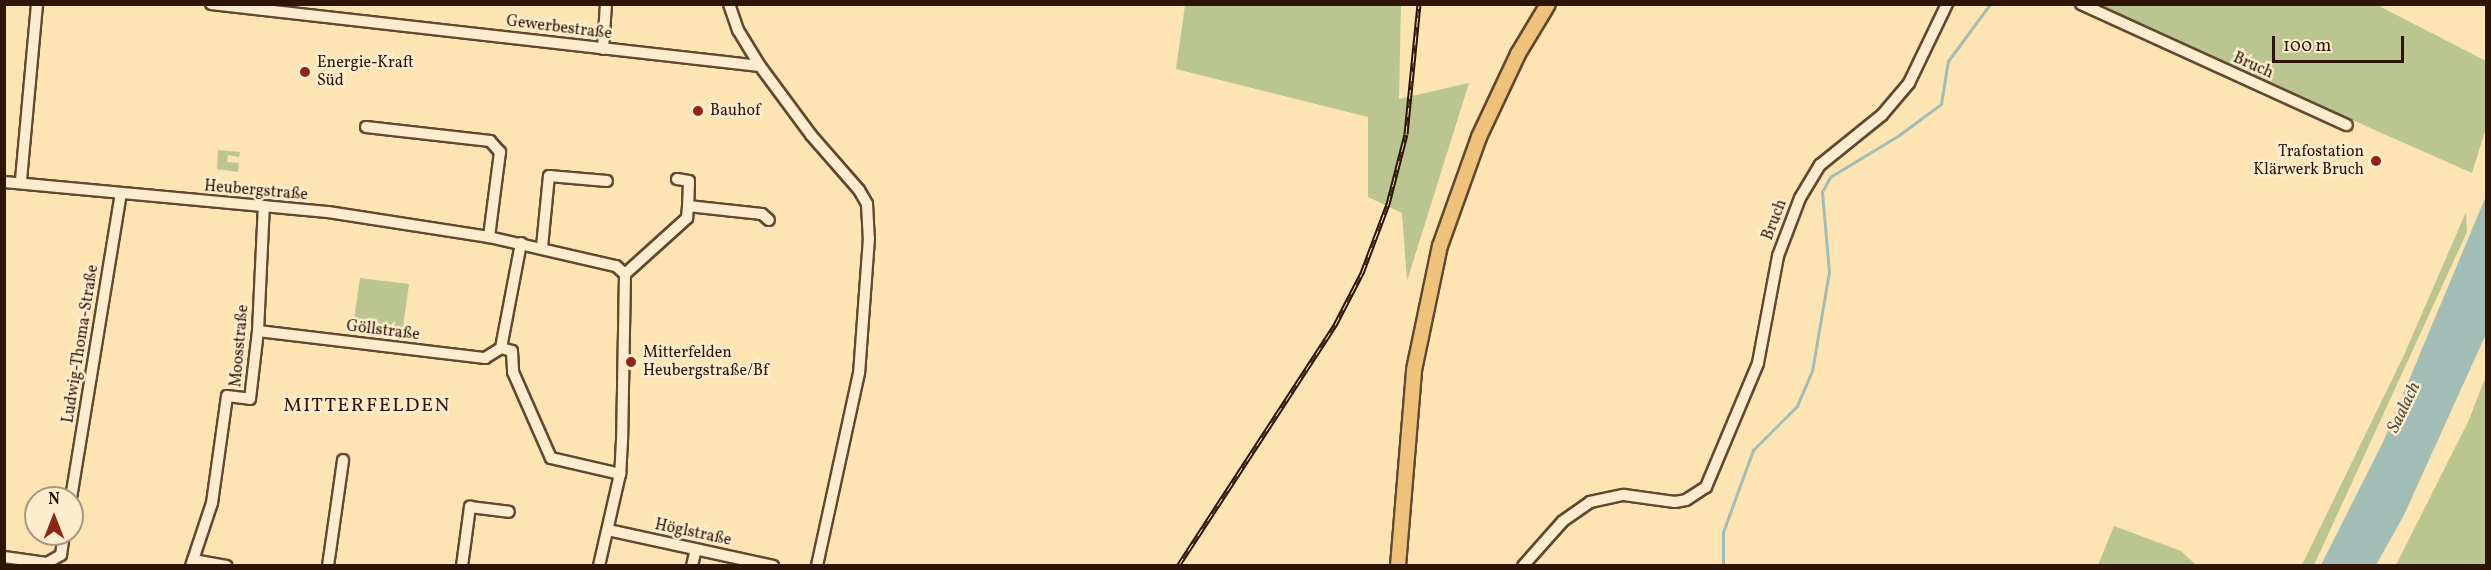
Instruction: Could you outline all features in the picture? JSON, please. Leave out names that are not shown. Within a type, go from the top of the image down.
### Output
[{"type":"main road","points":[[1398,566],[1410,398],[1427,298],[1463,176],[1518,54],[1548,4]]},
{"type":"street","points":[[21,180],[37,4]]},
{"type":"street","name":"Gewerbestraße","points":[[211,4],[760,66]]},
{"type":"street","points":[[603,49],[606,4]]},
{"type":"street","points":[[729,4],[738,30],[760,66],[811,135],[860,190],[867,204],[869,238],[864,322],[848,431],[817,566]]},
{"type":"street","name":"Bruch","points":[[1523,566],[1563,521],[1590,502],[1624,495],[1675,502],[1686,500],[1706,487],[1758,363],[1778,256],[1800,198],[1820,165],[1882,115],[1909,83],[1947,4]]},
{"type":"street","name":"Bruch","points":[[2081,4],[2347,125]]},
{"type":"street","points":[[366,127],[490,141],[501,152],[489,237]]},
{"type":"street","points":[[542,247],[549,176],[607,181]]},
{"type":"street","points":[[599,566],[620,474],[625,274],[687,218],[689,181],[677,179]]},
{"type":"street","name":"Heubergstraße","points":[[4,182],[21,180],[121,194],[328,212],[489,237],[591,257],[616,266],[625,274]]},
{"type":"street","name":"Ludwig-Thoma-Straße","points":[[73,486],[121,194]]},
{"type":"street","name":"Moosstraße","points":[[192,563],[212,504],[226,396],[250,399],[258,330],[264,206]]},
{"type":"street","points":[[688,206],[762,214],[769,220]]},
{"type":"street","points":[[521,243],[501,348],[512,351],[513,372],[551,458],[620,474]]},
{"type":"street","name":"Göllstraße","points":[[258,330],[485,358],[501,348]]},
{"type":"street","points":[[328,566],[343,460]]},
{"type":"street","points":[[462,566],[470,507],[509,512]]},
{"type":"street","name":"Höglstraße","points":[[608,530],[773,566]]},
{"type":"street","points":[[4,557],[48,562],[61,555],[62,546]]},
{"type":"street","points":[[692,566],[696,549]]},
{"type":"street","points":[[192,563],[226,566]]},
{"type":"green space","points":[[1185,5],[1401,5],[1399,99],[1469,83],[1407,281],[1402,213],[1368,197],[1368,117],[1176,69]]},
{"type":"green space","points":[[2092,5],[2377,5],[2486,61],[2486,128],[2472,173]]},
{"type":"green space","points":[[218,150],[240,152],[239,157],[228,155],[227,162],[239,163],[238,172],[217,169]]},
{"type":"green space","points":[[2466,212],[2467,232],[2314,565],[2302,565],[2404,355]]},
{"type":"green space","points":[[360,278],[409,284],[403,327],[354,320]]},
{"type":"green space","points":[[2486,376],[2486,565],[2396,565],[2468,422]]},
{"type":"green space","points":[[2114,526],[2181,551],[2196,565],[2098,565]]},
{"type":"water","name":"Saalach","points":[[2486,196],[2486,334],[2404,515],[2376,565],[2321,565],[2383,442]]},
{"type":"waterway","points":[[1723,566],[1723,532],[1753,450],[1797,406],[1812,371],[1829,272],[1822,192],[1830,177],[1899,135],[1941,104],[1948,61],[1990,4]]},
{"type":"railway","points":[[1178,566],[1335,325],[1362,273],[1388,204],[1406,134],[1419,4]]},
{"type":"place","name":"Energie-Kraft Süd","points":[[305,72]]},
{"type":"place","name":"Bauhof","points":[[698,111]]},
{"type":"place","name":"Trafostation Klärwerk Bruch","points":[[2376,161]]},
{"type":"place","name":"Mitterfelden Heubergstraße/Bf","points":[[631,362]]},
{"type":"district","name":"MITTERFELDEN","points":[[367,406]]}]
